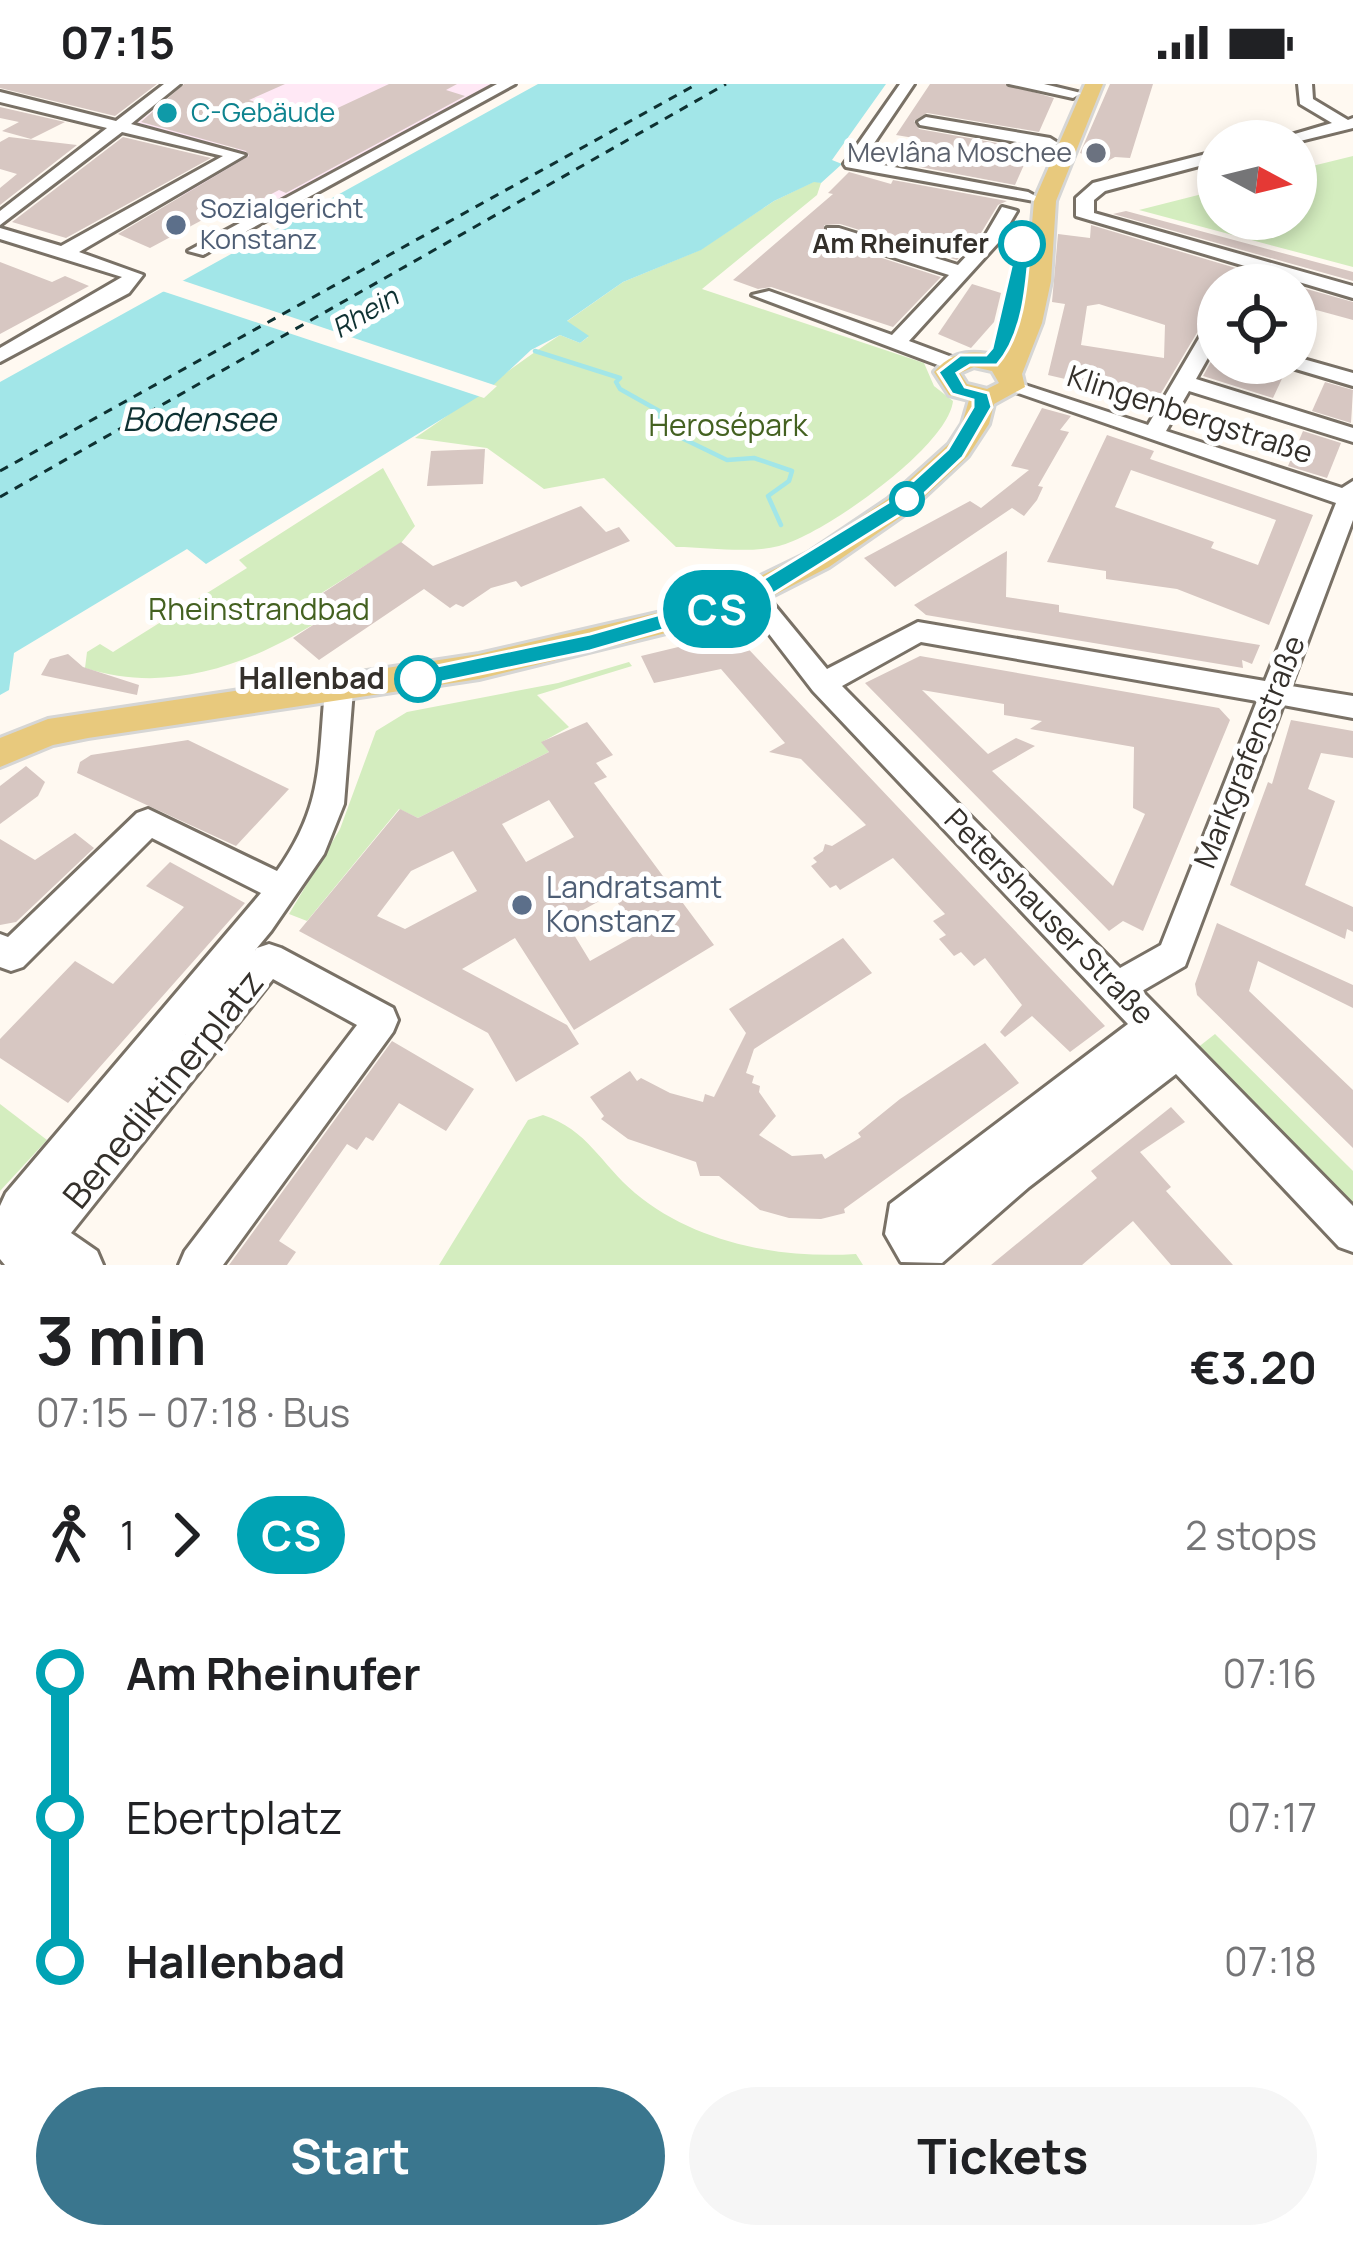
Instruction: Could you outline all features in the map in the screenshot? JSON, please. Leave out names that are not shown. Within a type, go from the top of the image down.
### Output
[{"type":"main road","points":[[1004,374],[1001,350],[1019,280],[1020,208],[1081,87]]},
{"type":"main road","points":[[1004,374],[966,359],[947,372],[952,386],[982,397],[998,396],[1030,323],[1039,281],[1045,201],[1081,87]]},
{"type":"main road","points":[[0,753],[35,737],[88,725],[464,671],[753,596],[883,516],[925,483],[956,453],[982,407],[982,397]]},
{"type":"street","points":[[0,220],[173,84]]},
{"type":"street","points":[[197,251],[508,84]]},
{"type":"street","points":[[897,342],[1020,208],[852,164],[907,84]]},
{"type":"street","points":[[1016,84],[1081,87]]},
{"type":"street","points":[[1305,84],[1304,101],[1348,123]]},
{"type":"street","points":[[0,97],[237,155],[63,253]]},
{"type":"street","points":[[926,122],[1050,143]]},
{"type":"street","points":[[1317,131],[1348,123]]},
{"type":"street","points":[[1197,161],[1099,187],[1085,198],[1085,216],[1353,292]]},
{"type":"street","points":[[833,232],[960,272]]},
{"type":"street","points":[[0,233],[134,275],[122,290],[0,356]]},
{"type":"street","points":[[762,296],[953,364]]},
{"type":"street","points":[[1153,434],[1197,361]]},
{"type":"street","points":[[1317,369],[1353,380]]},
{"type":"street","name":"Klingenbergstraße","points":[[1004,374],[1153,434],[1351,494]]},
{"type":"street","points":[[1183,382],[1353,435]]},
{"type":"street","name":"Markgrafenstraße","points":[[1117,988],[1173,955],[1351,494]]},
{"type":"street","name":"Petershauser Straße","points":[[753,596],[823,684],[1353,1233]]},
{"type":"street","points":[[823,684],[917,632],[1353,707]]},
{"type":"street","name":"Benediktinerplatz","points":[[30,1265],[9,1240],[19,1206],[284,889],[313,845],[329,804],[339,690]]},
{"type":"street","points":[[6,953],[148,822],[284,889]]},
{"type":"street","name":"Benediktinerplatz","points":[[83,1265],[43,1238],[269,959],[381,1020],[199,1265]]},
{"type":"street","points":[[920,1256],[904,1234],[904,1218],[920,1203],[1166,1039]]},
{"type":"shaded area","points":[[186,84],[501,84],[245,221],[173,193],[228,166],[236,148],[134,126]]},
{"type":"green space","points":[[1353,156],[1353,267],[1252,240],[1317,240],[1317,165]]},
{"type":"green space","name":"Herosépark","points":[[815,181],[821,183],[817,195],[702,289],[924,363],[934,386],[953,401],[930,442],[881,487],[824,525],[767,548],[676,547],[604,478],[544,489],[487,448],[415,438],[560,335],[580,343],[588,337],[566,322],[623,282],[700,250],[774,201]]},
{"type":"green space","points":[[1197,195],[1197,225],[1139,210]]},
{"type":"green space","name":"Rheinstrandbad","points":[[383,468],[415,526],[401,543],[312,599],[330,614],[273,647],[213,670],[150,678],[85,668],[87,652],[100,644],[113,652],[247,568],[239,560]]},
{"type":"green space","points":[[629,662],[632,666],[537,695],[569,727],[542,742],[549,752],[418,818],[399,809],[307,921],[289,914],[340,829],[376,731],[407,712],[558,683]]},
{"type":"green space","points":[[1215,1034],[1353,1171],[1353,1215],[1192,1052]]},
{"type":"green space","points":[[0,1104],[47,1140],[0,1191]]},
{"type":"green space","points":[[543,1115],[571,1129],[635,1193],[684,1224],[768,1250],[856,1254],[863,1265],[439,1265],[528,1120]]},
{"type":"water","name":"Bodensee","points":[[538,84],[886,84],[832,160],[842,164],[821,183],[774,201],[701,250],[623,282],[567,321],[589,336],[580,343],[560,335],[531,350],[486,392],[206,564],[187,549],[14,653],[9,690],[0,695],[0,382]]},
{"type":"pier","points":[[181,280],[497,386],[484,398],[162,291]]},
{"type":"building","points":[[0,84],[157,84],[115,116],[0,88]]},
{"type":"building","points":[[184,84],[285,84],[249,100],[312,120],[389,84],[457,84],[446,90],[465,96],[286,193],[279,190],[258,201],[247,196],[150,248],[118,234],[249,156],[246,151],[141,122]]},
{"type":"building","points":[[930,84],[1005,84],[1054,98],[1039,132],[927,113],[914,121],[919,129],[1031,149],[1015,185],[904,164],[920,139],[896,135]]},
{"type":"building","points":[[1110,84],[1153,84],[1130,158],[1106,162],[1080,153]]},
{"type":"building","points":[[0,107],[65,122],[31,139],[2,131],[19,122],[0,118]]},
{"type":"building","points":[[9,137],[77,145],[0,205],[0,188],[17,174],[0,169],[0,142]]},
{"type":"building","points":[[123,137],[211,158],[66,238],[12,222]]},
{"type":"building","points":[[849,172],[891,184],[893,180],[1007,201],[998,205],[957,260],[840,224],[824,225],[826,240],[941,277],[893,327],[771,287],[758,289],[733,280],[833,194],[828,193]]},
{"type":"building","points":[[1126,211],[1197,230],[1197,237],[1113,214]]},
{"type":"building","points":[[1091,225],[1222,264],[1197,264],[1197,333],[1151,410],[1106,395],[1121,392],[1048,375],[1065,304],[1052,302],[1058,234],[1090,238]],"holes":[[[1099,304],[1165,325],[1164,358],[1081,345],[1087,306]]]},
{"type":"building","points":[[1206,240],[1234,240],[1353,272],[1353,281],[1317,271],[1317,264],[1292,264]]},
{"type":"building","points":[[0,262],[52,282],[65,276],[89,286],[0,334]]},
{"type":"building","points":[[972,284],[1001,293],[994,322],[971,348],[938,334]]},
{"type":"building","points":[[1317,292],[1353,302],[1353,320],[1317,310]]},
{"type":"building","points":[[1325,382],[1353,390],[1351,423],[1312,411]]},
{"type":"building","points":[[1228,384],[1280,384],[1273,398]]},
{"type":"building","points":[[1042,408],[1071,416],[1060,430],[1069,432],[1038,486],[1043,487],[1037,500],[1024,516],[1012,508],[895,587],[864,558],[970,501],[981,508],[1029,470],[1011,466]]},
{"type":"building","points":[[1303,431],[1341,443],[1327,478],[1288,466]]},
{"type":"building","points":[[1107,435],[1154,451],[1150,459],[1313,515],[1269,625],[1177,589],[1106,579],[1106,571],[1047,562]],"holes":[[[1131,470],[1276,520],[1258,565],[1211,548],[1214,542],[1115,507]]]},
{"type":"building","points":[[485,449],[483,484],[427,486],[431,451]]},
{"type":"building","points":[[581,506],[606,532],[619,527],[630,541],[521,587],[516,581],[491,588],[463,607],[450,608],[424,589],[319,660],[293,638],[330,614],[312,600],[401,542],[433,566]]},
{"type":"building","points":[[1007,551],[1006,597],[1059,605],[1059,612],[1260,645],[1252,664],[1242,660],[1243,668],[926,615],[914,605]]},
{"type":"building","points":[[728,635],[737,637],[1105,1026],[1070,1052],[1032,1016],[1005,1037],[1000,1032],[1022,1005],[985,958],[974,966],[961,952],[954,956],[939,939],[946,935],[933,921],[945,914],[893,858],[840,890],[836,885],[830,888],[811,866],[817,862],[813,858],[825,844],[832,846],[866,825],[801,759],[769,752],[785,743],[721,669],[654,683],[641,656]]},
{"type":"building","points":[[68,654],[83,667],[139,685],[137,695],[41,675],[50,659]]},
{"type":"building","points":[[920,656],[1219,708],[1230,720],[1143,931],[1123,921],[1109,931],[865,683]],"holes":[[[922,690],[1004,704],[1004,715],[1042,721],[1030,729],[1134,747],[1133,808],[1145,814],[1113,886],[992,771],[1035,746],[1016,738],[988,754]]]},
{"type":"building","points":[[1291,720],[1353,731],[1353,758],[1321,753],[1308,789],[1335,801],[1305,885],[1353,907],[1353,932],[1347,929],[1345,939],[1230,885],[1268,782],[1272,784]]},
{"type":"building","name":"Landratsamt Konstanz","points":[[587,722],[613,755],[596,763],[607,777],[594,783],[714,945],[574,1030],[515,938],[462,969],[567,1025],[579,1044],[516,1082],[488,1033],[299,931],[400,809],[418,818],[549,752],[541,742]],"holes":[[[549,800],[574,837],[526,862],[502,824]],[[453,851],[477,891],[405,929],[377,916],[411,871]],[[612,894],[638,934],[590,961],[565,920]]]},
{"type":"building","points":[[188,740],[289,789],[236,846],[77,773],[80,762],[91,755]]},
{"type":"building","points":[[26,766],[45,782],[38,796],[0,824],[0,786]]},
{"type":"building","points":[[75,833],[94,848],[16,922],[0,925],[0,839],[35,860]]},
{"type":"building","points":[[170,862],[245,903],[68,1103],[0,1058],[0,1039],[75,961],[113,984],[184,907],[146,886]]},
{"type":"building","points":[[1217,923],[1353,985],[1353,1008],[1258,961],[1249,991],[1353,1090],[1353,1148],[1197,995],[1195,984]]},
{"type":"building","points":[[843,938],[872,973],[754,1049],[746,1073],[754,1076],[752,1083],[760,1086],[759,1092],[776,1116],[759,1135],[792,1156],[822,1154],[825,1159],[861,1137],[858,1133],[900,1099],[985,1043],[1019,1083],[844,1209],[845,1213],[821,1219],[789,1218],[760,1210],[719,1176],[700,1176],[696,1162],[628,1139],[601,1119],[604,1116],[590,1097],[630,1071],[637,1081],[641,1078],[670,1093],[703,1102],[705,1094],[714,1097],[746,1033],[729,1009]]},
{"type":"building","points":[[392,1041],[474,1089],[446,1131],[399,1103],[373,1141],[366,1137],[357,1150],[347,1144],[279,1241],[296,1252],[287,1265],[229,1265]]},
{"type":"building","points":[[1171,1107],[1185,1122],[1140,1152],[1171,1187],[1166,1191],[1233,1265],[1171,1265],[1133,1221],[1082,1265],[991,1265],[1097,1178],[1091,1171]]},
{"type":"waterway","points":[[535,351],[620,378],[616,382],[620,389],[661,412],[659,427],[727,460],[754,458],[792,471],[789,481],[768,496],[781,525]]},
{"type":"ferry route","points":[[0,471],[697,84]]},
{"type":"ferry route","points":[[0,497],[726,84]]},
{"type":"bus line","name":"CS","points":[[418,679],[590,643],[753,596],[900,505],[956,453],[982,407],[982,397],[958,390],[947,372],[966,359],[991,361],[1001,350],[1019,280],[1022,244]]},
{"type":"place","name":"C-Gebäude","points":[[167,113]]},
{"type":"place","name":"Mevlâna Moschee","points":[[1096,153]]},
{"type":"place","name":"Sozialgericht Konstanz","points":[[176,225]]},
{"type":"place","name":"Am Rheinufer","points":[[1022,244]]},
{"type":"place","name":"Hallenbad","points":[[418,679]]},
{"type":"place","name":"Landratsamt Konstanz","points":[[522,905]]},
{"type":"water label","name":"Rhein","points":[[365,313]]}]
